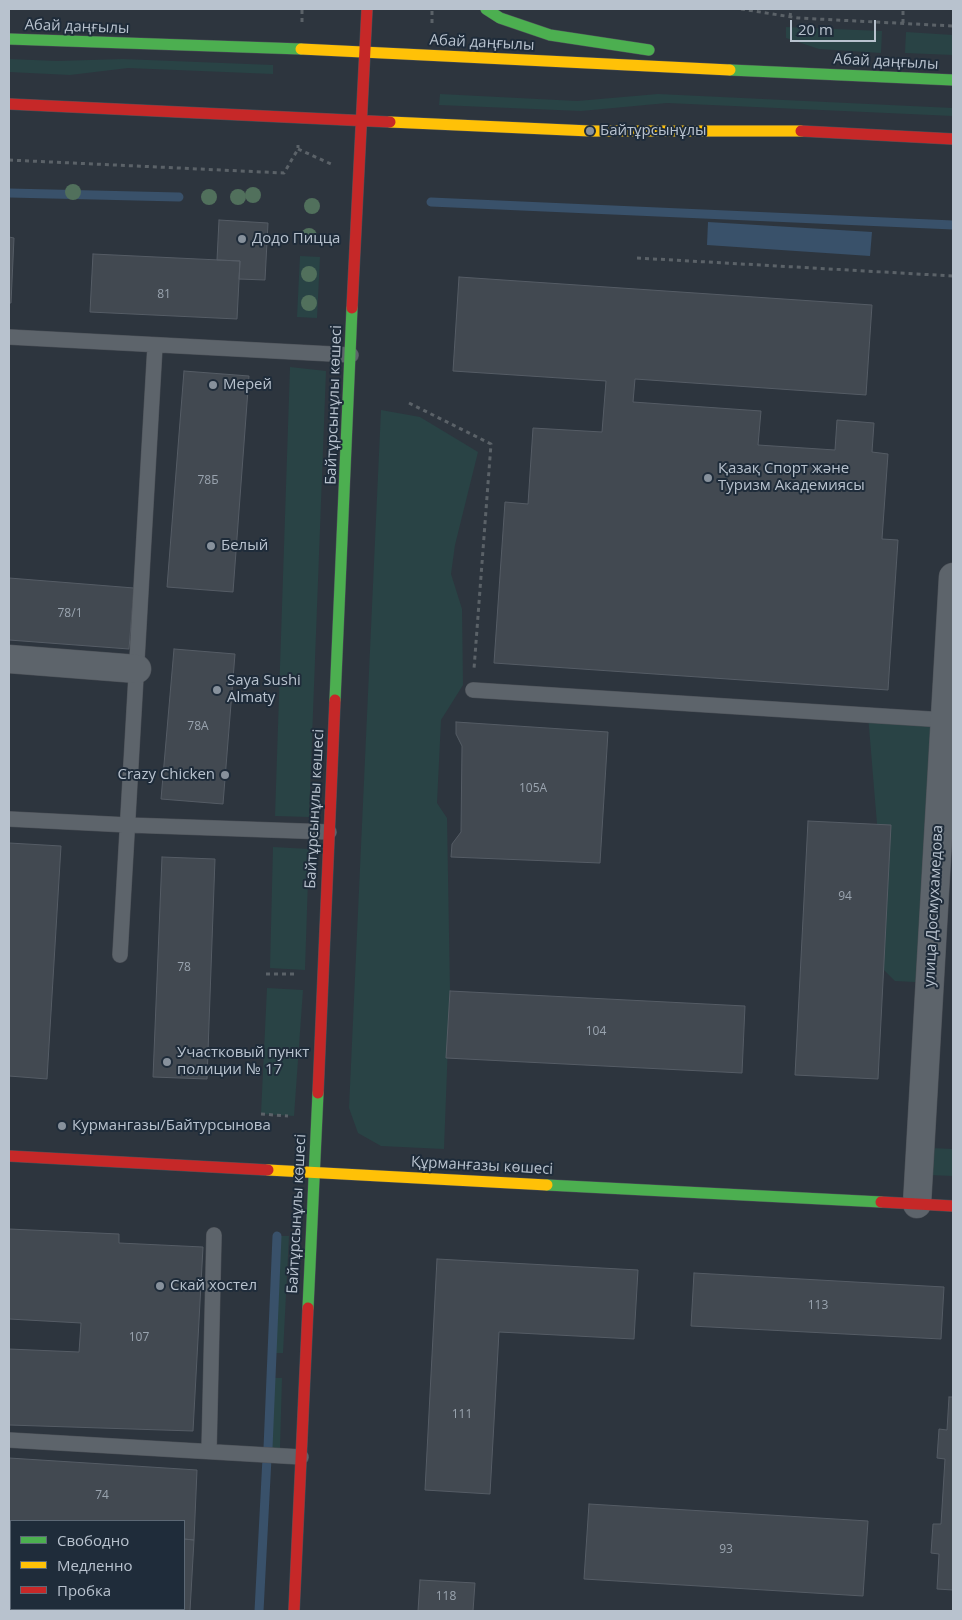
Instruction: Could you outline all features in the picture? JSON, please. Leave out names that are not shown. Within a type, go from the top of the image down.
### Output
[{"type":"main road","name":"Байтұрсынұлы көшесі","points":[[294,1611],[351,355],[353,268],[367,9]]},
{"type":"main road","points":[[486,9],[500,18],[550,35],[656,51]]},
{"type":"main road","name":"Абай даңғылы","points":[[9,39],[365,52],[953,80]]},
{"type":"main road","points":[[694,57],[799,73]]},
{"type":"main road","points":[[9,104],[590,131],[796,131],[953,139]]},
{"type":"main road","name":"Құрманғазы көшесі","points":[[9,1156],[953,1206]]},
{"type":"street","name":"улица Досмухамедова","points":[[917,1204],[953,577]]},
{"type":"street","points":[[9,659],[137,668]]},
{"type":"lane","points":[[9,337],[351,355]]},
{"type":"lane","points":[[120,955],[154,346]]},
{"type":"lane","points":[[473,690],[946,720]]},
{"type":"lane","points":[[9,819],[329,832]]},
{"type":"lane","points":[[209,1451],[214,1235]]},
{"type":"lane","points":[[9,1440],[301,1457]]},
{"type":"path","points":[[432,9],[432,22]]},
{"type":"path","points":[[741,9],[790,17],[953,26]]},
{"type":"path","points":[[790,17],[791,9]]},
{"type":"path","points":[[903,9],[903,23]]},
{"type":"path","points":[[9,160],[284,173]]},
{"type":"path","points":[[638,258],[953,276]]},
{"type":"path","points":[[409,403],[491,444],[473,690]]},
{"type":"path","points":[[266,974],[299,974]]},
{"type":"path","points":[[261,1114],[294,1116]]},
{"type":"green space","points":[[786,27],[882,31],[881,53],[819,49],[786,38]]},
{"type":"green space","points":[[906,32],[953,35],[953,55],[905,53]]},
{"type":"green space","points":[[9,59],[57,61],[123,59],[273,65],[273,74],[128,68],[70,75],[9,72]]},
{"type":"green space","points":[[440,94],[577,101],[658,94],[953,108],[953,116],[667,103],[581,111],[439,105]]},
{"type":"green space","points":[[300,256],[320,257],[317,318],[297,317]]},
{"type":"green space","points":[[290,367],[326,371],[309,817],[275,816]]},
{"type":"green space","points":[[381,410],[420,417],[478,452],[455,545],[451,574],[462,609],[463,685],[441,720],[437,803],[447,818],[450,991],[444,1149],[381,1146],[358,1133],[349,1108]]},
{"type":"green space","points":[[868,715],[945,719],[931,968],[915,982],[895,981],[883,969],[877,824]]},
{"type":"green space","points":[[273,847],[309,849],[305,970],[270,968]]},
{"type":"green space","points":[[267,988],[303,990],[294,1116],[261,1114]]},
{"type":"green space","points":[[931,1148],[953,1149],[953,1176],[929,1175]]},
{"type":"green space","points":[[277,1236],[289,1236],[283,1353],[271,1353]]},
{"type":"green space","points":[[270,1378],[282,1378],[280,1448],[268,1448]]},
{"type":"water","points":[[708,222],[872,232],[870,256],[707,245]]},
{"type":"building","name":"Додо Пицца","points":[[219,220],[268,223],[265,280],[239,279],[240,261],[217,260]]},
{"type":"building","points":[[9,237],[14,238],[11,303],[9,303]]},
{"type":"building","points":[[93,254],[240,261],[237,319],[90,312]]},
{"type":"building","name":"Қазақ Спорт және Туризм Академиясы","points":[[459,277],[872,305],[866,395],[635,379],[633,402],[761,411],[758,445],[835,450],[837,420],[874,423],[872,452],[888,454],[882,539],[898,540],[888,690],[494,663],[505,502],[528,504],[533,428],[602,432],[606,381],[453,371]]},
{"type":"building","points":[[184,371],[249,376],[233,592],[167,587]]},
{"type":"building","points":[[9,578],[134,588],[129,649],[9,640]]},
{"type":"building","points":[[174,649],[235,654],[223,804],[161,799]]},
{"type":"building","points":[[456,722],[608,732],[600,863],[451,857],[452,844],[461,832],[462,746],[456,734]]},
{"type":"building","points":[[808,821],[891,825],[878,1079],[795,1075]]},
{"type":"building","points":[[9,843],[61,846],[47,1079],[9,1076]]},
{"type":"building","points":[[162,857],[215,859],[207,1079],[153,1077]]},
{"type":"building","points":[[450,991],[745,1006],[742,1073],[446,1058]]},
{"type":"building","points":[[9,1229],[119,1234],[119,1243],[203,1247],[193,1431],[9,1425],[9,1349],[79,1352],[81,1323],[9,1319]]},
{"type":"building","points":[[437,1259],[638,1270],[634,1339],[499,1332],[490,1494],[425,1490]]},
{"type":"building","points":[[694,1273],[944,1287],[941,1339],[691,1326]]},
{"type":"building","points":[[949,1397],[953,1397],[953,1590],[937,1589],[939,1554],[931,1553],[933,1524],[941,1524],[945,1459],[937,1458],[939,1429],[947,1430]]},
{"type":"building","points":[[9,1458],[197,1470],[194,1540],[185,1539],[185,1520],[10,1520],[9,1529]]},
{"type":"building","points":[[589,1504],[868,1521],[863,1596],[584,1579]]},
{"type":"building","points":[[185,1539],[194,1540],[190,1611],[139,1611],[185,1610]]},
{"type":"building","points":[[420,1580],[475,1583],[473,1611],[418,1611]]},
{"type":"waterway","points":[[9,193],[179,197]]},
{"type":"waterway","points":[[431,202],[953,225]]},
{"type":"waterway","points":[[268,1448],[277,1236]]},
{"type":"waterway","points":[[259,1611],[267,1458]]},
{"type":"traffic: fast","points":[[486,9],[500,18],[550,35],[649,50]]},
{"type":"traffic: fast","points":[[9,39],[301,49]]},
{"type":"traffic: fast","points":[[730,70],[953,80]]},
{"type":"traffic: fast","points":[[335,700],[352,308]]},
{"type":"traffic: fast","points":[[308,1308],[318,1093]]},
{"type":"traffic: fast","points":[[547,1185],[881,1202]]},
{"type":"traffic: slow","points":[[301,49],[730,70]]},
{"type":"traffic: slow","points":[[390,122],[590,131],[801,131]]},
{"type":"traffic: slow","points":[[268,1170],[547,1185]]},
{"type":"traffic: jam","points":[[352,308],[367,9]]},
{"type":"traffic: jam","points":[[9,104],[390,122]]},
{"type":"traffic: jam","points":[[801,131],[953,139]]},
{"type":"traffic: jam","points":[[318,1093],[335,700]]},
{"type":"traffic: jam","points":[[9,1156],[268,1170]]},
{"type":"traffic: jam","points":[[881,1202],[953,1206]]},
{"type":"traffic: jam","points":[[294,1611],[308,1308]]},
{"type":"place","name":"Байтұрсынұлы","points":[[590,131]]},
{"type":"place","name":"Додо Пицца","points":[[242,239]]},
{"type":"place","name":"Мерей","points":[[213,385]]},
{"type":"place","name":"Қазақ Спорт және Туризм Академиясы","points":[[708,478]]},
{"type":"place","name":"Белый","points":[[211,546]]},
{"type":"place","name":"Saya Sushi Almaty","points":[[217,690]]},
{"type":"place","name":"Crazy Chicken","points":[[225,775]]},
{"type":"place","name":"Участковый пункт полиции № 17","points":[[167,1062]]},
{"type":"place","name":"Курмангазы/Байтурсынова","points":[[62,1126]]},
{"type":"place","name":"Скай хостел","points":[[160,1286]]}]
